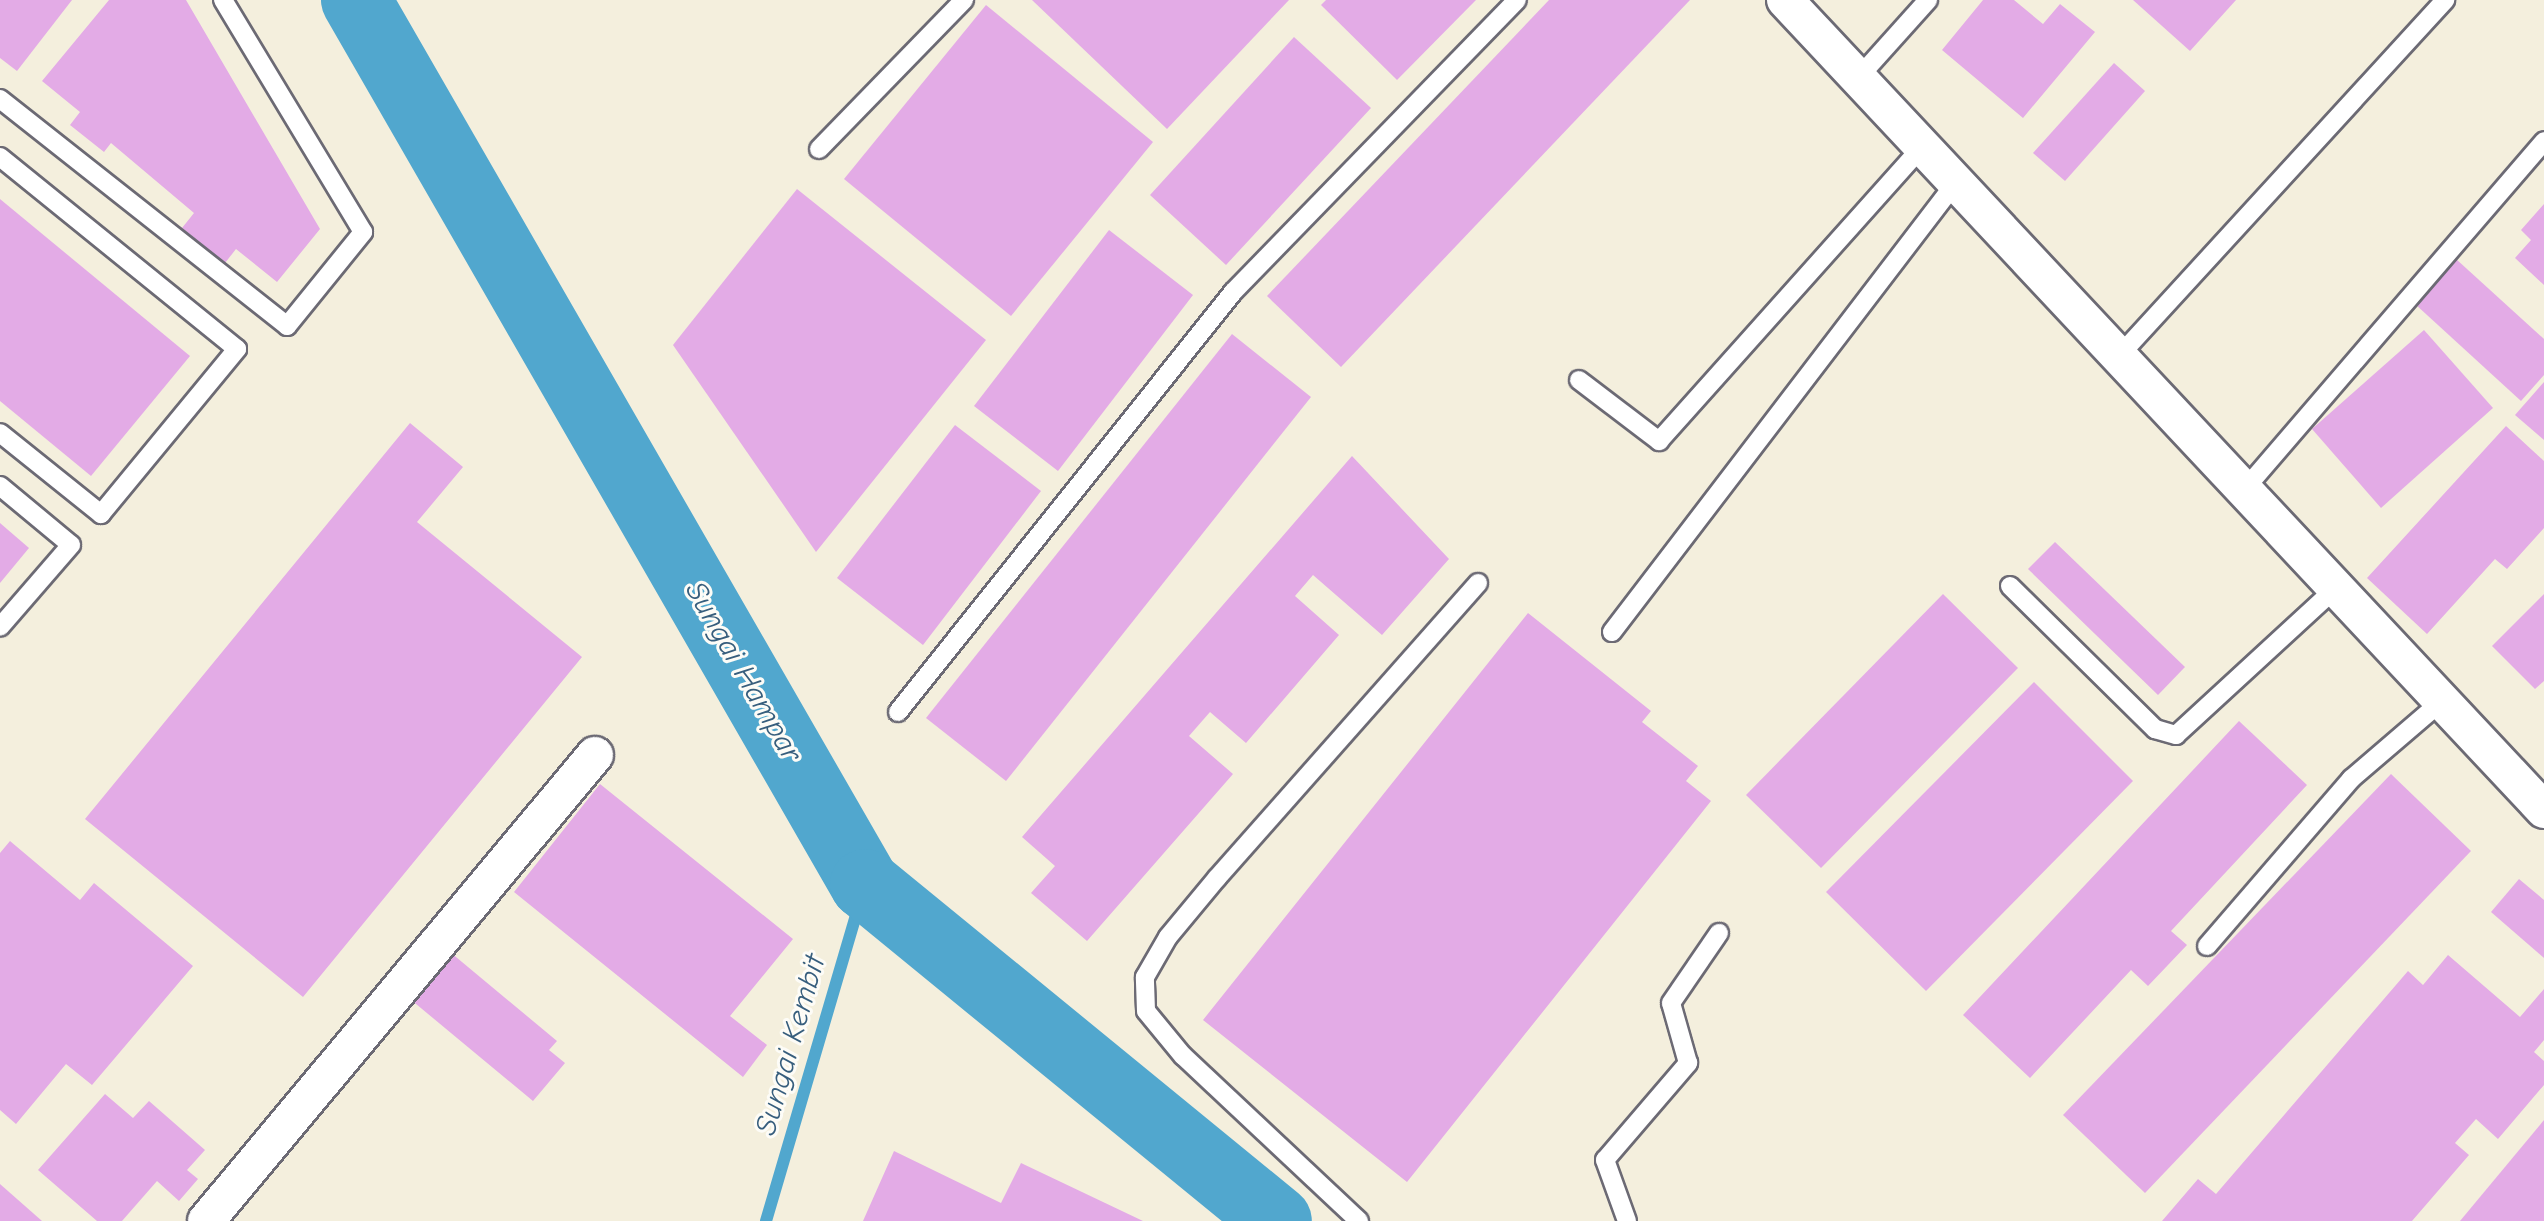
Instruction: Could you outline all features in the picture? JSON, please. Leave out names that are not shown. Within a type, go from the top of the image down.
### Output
[{"type":"street","points":[[1785,0],[2544,810]]},
{"type":"street","points":[[206,1221],[595,755]]},
{"type":"lane","points":[[0,99],[287,326],[363,232],[223,0]]},
{"type":"lane","points":[[819,149],[964,0]]},
{"type":"lane","points":[[898,712],[1233,292],[1517,0]]},
{"type":"lane","points":[[1858,78],[1928,0]]},
{"type":"lane","points":[[2119,356],[2445,0]]},
{"type":"lane","points":[[2244,490],[2544,141]]},
{"type":"lane","points":[[1579,380],[1659,441],[1922,147]]},
{"type":"lane","points":[[0,157],[237,349],[101,514],[0,433]]},
{"type":"lane","points":[[1612,632],[1956,182]]},
{"type":"lane","points":[[0,486],[71,545],[0,627]]},
{"type":"lane","points":[[1359,1221],[1183,1056],[1146,1011],[1145,977],[1168,937],[1217,878],[1478,583]]},
{"type":"lane","points":[[2010,586],[2165,735],[2187,729],[2336,588]]},
{"type":"lane","points":[[2207,946],[2351,779],[2442,701]]},
{"type":"lane","points":[[1627,1221],[1605,1160],[1688,1063],[1671,1003],[1719,933]]},
{"type":"building","points":[[0,0],[72,0],[17,71],[0,58]]},
{"type":"building","points":[[109,0],[186,0],[320,229],[277,282],[236,249],[225,263],[182,228],[194,213],[111,143],[104,152],[70,125],[80,112],[42,81]]},
{"type":"building","points":[[1032,0],[1289,0],[1167,129]]},
{"type":"building","points":[[1326,0],[1476,0],[1397,80],[1321,5]]},
{"type":"building","points":[[1549,0],[1690,0],[1341,367],[1267,296]]},
{"type":"building","points":[[1983,0],[2014,0],[2043,24],[2060,4],[2095,32],[2023,118],[1942,50]]},
{"type":"building","points":[[2133,0],[2236,0],[2190,51]]},
{"type":"building","points":[[986,5],[1153,142],[1011,316],[844,179]]},
{"type":"building","points":[[1294,37],[1371,108],[1226,265],[1150,195]]},
{"type":"building","points":[[2114,63],[2145,91],[2065,181],[2033,153]]},
{"type":"building","points":[[797,189],[986,340],[816,552],[673,345]]},
{"type":"building","points":[[0,199],[190,356],[91,476],[0,401]]},
{"type":"building","points":[[2544,204],[2544,285],[2515,258],[2531,240],[2521,230]]},
{"type":"building","points":[[1109,230],[1193,295],[1058,471],[974,406]]},
{"type":"building","points":[[2456,259],[2544,339],[2544,375],[2521,401],[2415,304]]},
{"type":"building","points":[[2424,330],[2493,408],[2381,508],[2312,429]]},
{"type":"building","points":[[1232,334],[1311,397],[1006,781],[926,718]]},
{"type":"building","points":[[2544,382],[2544,440],[2515,415]]},
{"type":"building","points":[[410,423],[463,467],[417,522],[582,657],[303,997],[85,819]]},
{"type":"building","points":[[955,425],[1041,491],[923,645],[837,578]]},
{"type":"building","points":[[2506,426],[2544,461],[2544,528],[2507,569],[2495,559],[2427,634],[2367,578]]},
{"type":"building","points":[[1352,456],[1449,559],[1382,635],[1313,575],[1295,596],[1339,635],[1246,743],[1210,712],[1189,736],[1233,774],[1087,941],[1031,893],[1055,866],[1022,837]]},
{"type":"building","points":[[0,523],[29,548],[0,583]]},
{"type":"building","points":[[2055,542],[2185,667],[2158,695],[2028,569]]},
{"type":"building","points":[[1943,594],[2018,668],[1821,868],[1746,795]]},
{"type":"building","points":[[2544,594],[2544,681],[2535,689],[2492,646]]},
{"type":"building","points":[[1528,613],[1651,711],[1642,722],[1698,766],[1686,781],[1711,801],[1407,1182],[1203,1020]]},
{"type":"building","points":[[2034,682],[2133,781],[1926,991],[1826,892]]},
{"type":"building","points":[[2239,721],[2307,785],[2171,931],[2187,945],[2148,986],[2131,970],[2030,1078],[1963,1015]]},
{"type":"building","points":[[2391,774],[2471,851],[2145,1193],[2063,1115]]},
{"type":"building","points":[[600,784],[793,939],[730,1016],[767,1045],[743,1077],[514,892]]},
{"type":"building","points":[[10,841],[80,900],[94,883],[193,966],[92,1085],[66,1064],[16,1124],[0,1110],[0,853]]},
{"type":"building","points":[[2519,879],[2544,900],[2544,958],[2491,912]]},
{"type":"building","points":[[450,952],[557,1041],[549,1050],[565,1063],[533,1101],[410,999]]},
{"type":"building","points":[[2448,955],[2520,1017],[2544,989],[2544,1040],[2534,1052],[2544,1061],[2544,1085],[2498,1139],[2476,1119],[2455,1143],[2469,1155],[2412,1221],[2162,1221],[2198,1179],[2216,1194],[2408,971],[2423,985]]},
{"type":"building","points":[[105,1094],[133,1118],[149,1101],[205,1150],[187,1170],[198,1179],[179,1201],[157,1181],[122,1221],[97,1221],[38,1170]]},
{"type":"building","points":[[2544,1120],[2544,1221],[2460,1221]]},
{"type":"building","points":[[894,1151],[1001,1203],[1021,1163],[1143,1221],[863,1221]]},
{"type":"building","points":[[0,1184],[42,1221],[0,1221]]},
{"type":"waterway","name":"Sungai Hampar","points":[[356,0],[865,884],[1277,1221]]},
{"type":"waterway","name":"Sungai Kembit","points":[[766,1221],[865,884]]}]
